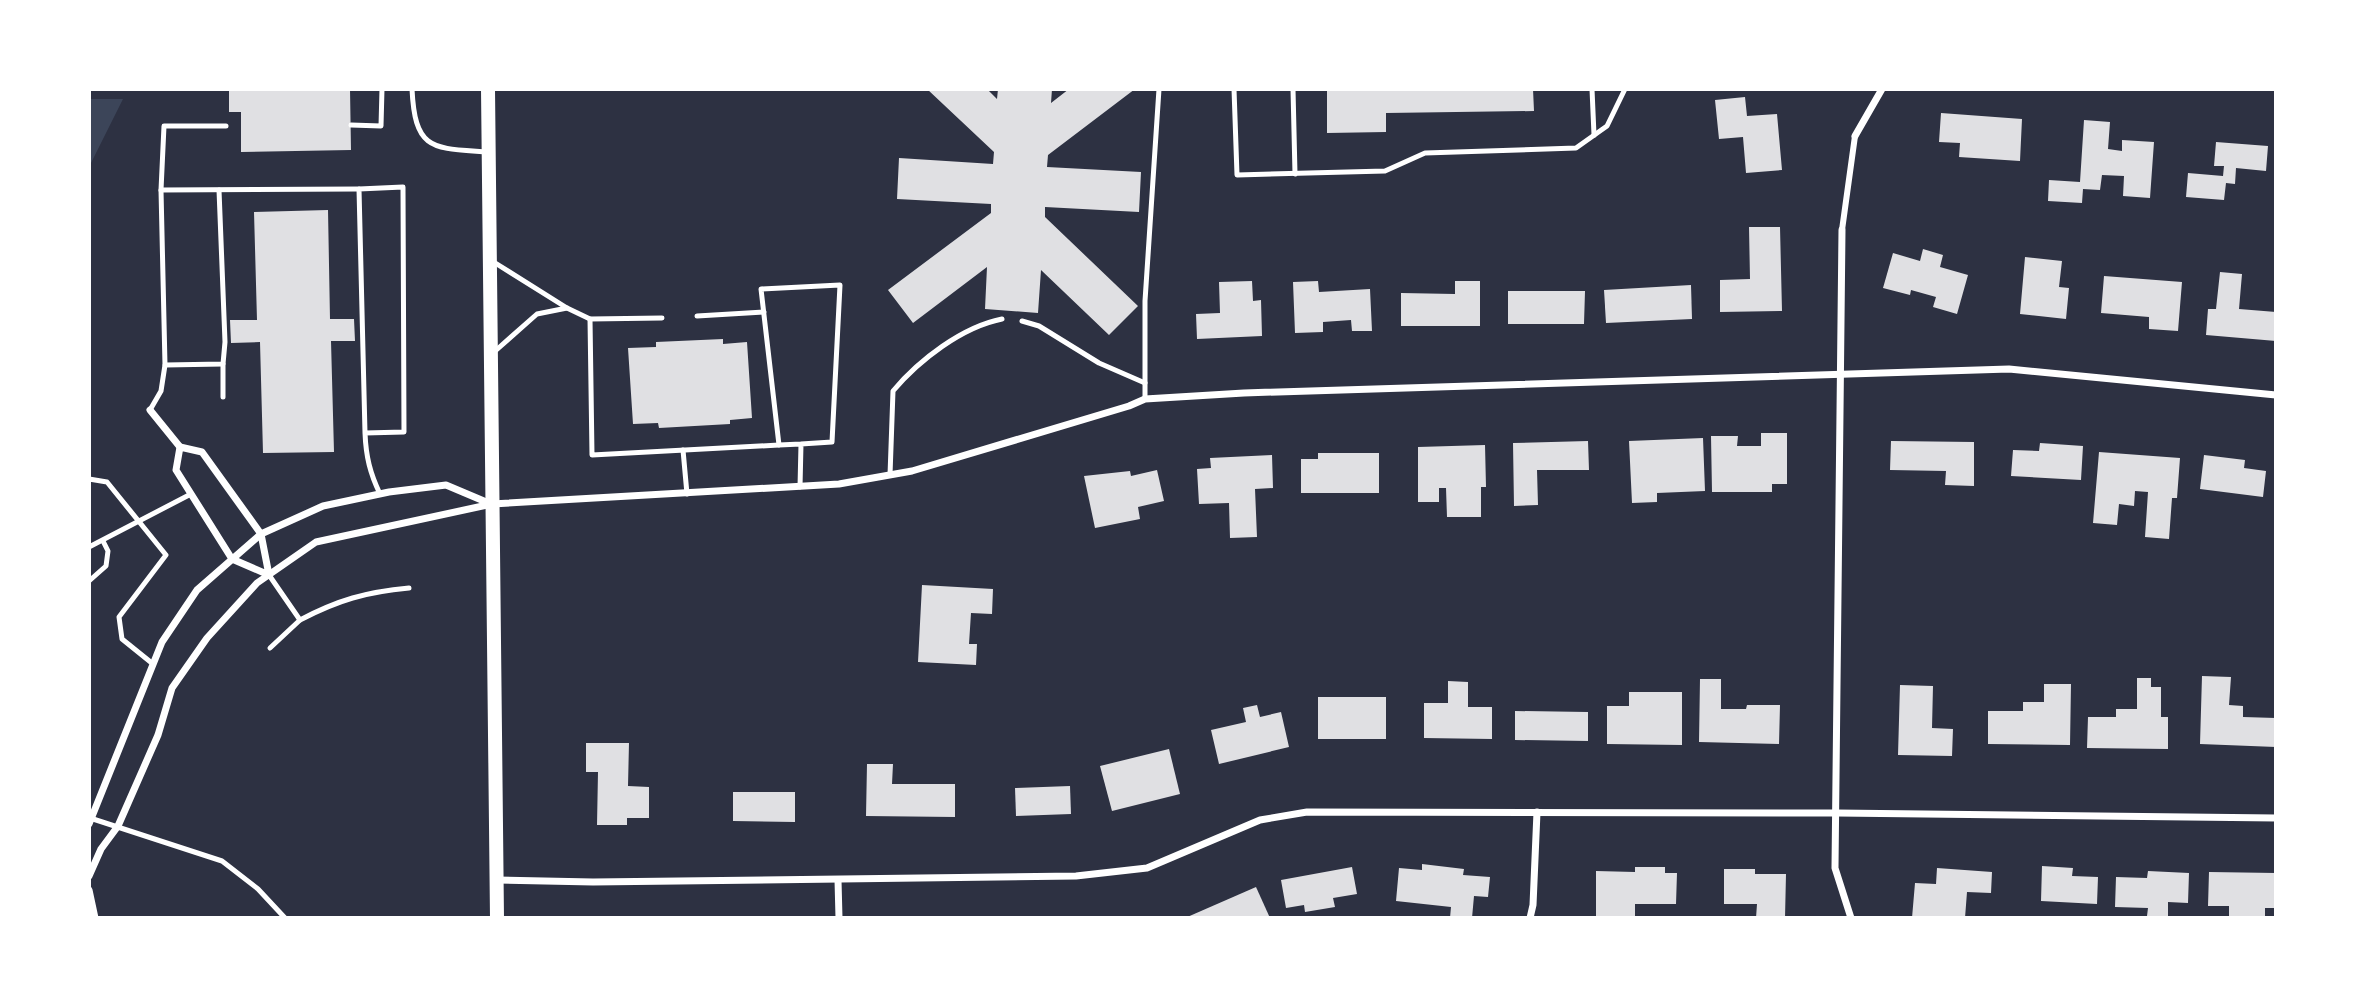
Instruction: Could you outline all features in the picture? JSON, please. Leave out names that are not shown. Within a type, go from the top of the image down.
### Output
[{"type":"main road","points":[[488,89],[496,918]]},
{"type":"street","points":[[1851,918],[1835,868],[1843,372],[1842,230],[1855,136],[1882,89]]},
{"type":"street","points":[[89,876],[101,849],[118,826],[159,735],[172,688],[207,638],[269,575],[316,542],[492,504],[800,487],[890,475],[1078,422],[1145,399],[1843,372],[2009,369],[2276,395]]},
{"type":"street","points":[[150,410],[180,447],[202,452],[261,534],[269,575]]},
{"type":"street","points":[[180,447],[176,470],[232,559],[269,575]]},
{"type":"street","points":[[91,820],[162,642],[197,590],[261,534],[323,506],[380,494],[446,485],[492,504]]},
{"type":"street","points":[[496,880],[838,880],[1076,876],[1147,868],[1260,820],[1307,812],[1837,813],[2276,818]]},
{"type":"street","points":[[1530,918],[1533,905],[1537,812]]},
{"type":"street","points":[[838,880],[839,918]]},
{"type":"street","points":[[89,890],[95,918]]},
{"type":"lane","points":[[351,125],[382,126],[382,89]]},
{"type":"lane","points":[[412,89],[416,129],[430,143],[449,149],[488,152]]},
{"type":"lane","points":[[1145,399],[1145,301],[1159,89]]},
{"type":"lane","points":[[1234,89],[1237,175],[1385,171],[1425,153],[1576,148],[1607,126],[1625,89]]},
{"type":"lane","points":[[1293,89],[1295,174]]},
{"type":"lane","points":[[1592,89],[1594,135]]},
{"type":"lane","points":[[150,410],[161,391],[165,365],[161,190],[164,126],[226,126]]},
{"type":"lane","points":[[161,190],[403,187],[404,432],[365,433]]},
{"type":"lane","points":[[359,189],[367,467],[380,494]]},
{"type":"lane","points":[[219,190],[225,342],[223,397]]},
{"type":"lane","points":[[489,260],[567,308],[590,319],[662,318]]},
{"type":"lane","points":[[590,319],[592,455],[801,444],[832,442],[840,285],[761,289],[779,445]]},
{"type":"lane","points":[[490,356],[537,314],[567,308]]},
{"type":"lane","points":[[696,316],[764,312]]},
{"type":"lane","points":[[890,475],[893,391],[933,354],[976,327],[1002,319]]},
{"type":"lane","points":[[1022,321],[1039,326],[1099,363],[1145,383]]},
{"type":"lane","points":[[165,365],[223,364]]},
{"type":"lane","points":[[800,487],[801,444]]},
{"type":"lane","points":[[684,450],[687,494]]},
{"type":"lane","points":[[89,479],[107,482],[166,555],[119,617],[122,639],[153,664]]},
{"type":"lane","points":[[89,547],[140,524],[191,494]]},
{"type":"lane","points":[[89,581],[106,566],[108,551],[103,541]]},
{"type":"lane","points":[[269,575],[300,620]]},
{"type":"lane","points":[[270,648],[300,620],[336,601],[378,591],[409,588]]},
{"type":"lane","points":[[91,820],[118,826],[222,861],[258,889],[285,918]]},
{"type":"shaded area","points":[[89,99],[123,99],[89,167]]},
{"type":"building","points":[[229,89],[350,89],[351,150],[241,152],[241,112],[229,112]]},
{"type":"building","points":[[927,89],[987,89],[997,99],[998,89],[1052,89],[1051,103],[1069,89],[1135,89],[1048,155],[1047,167],[1141,172],[1139,212],[1045,207],[1045,217],[1138,306],[1109,335],[1041,270],[1038,313],[985,309],[987,267],[913,323],[888,290],[991,213],[991,204],[897,199],[899,158],[993,164],[994,152]]},
{"type":"building","points":[[1327,89],[1533,89],[1534,111],[1386,113],[1386,132],[1327,133]]},
{"type":"building","points":[[1745,97],[1747,116],[1777,114],[1782,170],[1746,173],[1743,137],[1719,139],[1715,100]]},
{"type":"building","points":[[1941,113],[2022,119],[2020,161],[1959,157],[1960,143],[1939,142]]},
{"type":"building","points":[[2084,120],[2110,122],[2108,149],[2122,151],[2122,140],[2154,142],[2150,198],[2123,196],[2124,176],[2102,175],[2100,190],[2083,189],[2082,203],[2048,201],[2049,180],[2080,182]]},
{"type":"building","points":[[2216,142],[2268,146],[2266,171],[2236,168],[2235,184],[2226,183],[2224,200],[2186,197],[2188,173],[2223,176],[2224,166],[2214,166]]},
{"type":"building","points":[[328,210],[330,319],[354,319],[355,341],[331,341],[334,452],[263,453],[260,342],[231,343],[230,320],[257,320],[254,212]]},
{"type":"building","points":[[1749,227],[1780,227],[1782,311],[1720,312],[1720,280],[1750,279]]},
{"type":"building","points":[[1923,249],[1943,255],[1940,267],[1968,275],[1957,314],[1933,307],[1936,297],[1911,290],[1910,295],[1883,288],[1893,253],[1920,261]]},
{"type":"building","points":[[2025,257],[2062,261],[2059,287],[2069,288],[2066,319],[2020,314]]},
{"type":"building","points":[[2220,272],[2242,274],[2239,309],[2276,312],[2276,341],[2206,335],[2208,309],[2216,309]]},
{"type":"building","points":[[2104,276],[2182,282],[2178,331],[2149,329],[2149,317],[2101,313]]},
{"type":"building","points":[[1252,281],[1253,301],[1261,300],[1262,336],[1197,339],[1196,314],[1220,313],[1219,282]]},
{"type":"building","points":[[1318,281],[1319,292],[1370,289],[1372,331],[1352,331],[1351,320],[1323,322],[1323,332],[1295,333],[1293,282]]},
{"type":"building","points":[[1455,281],[1480,281],[1480,326],[1401,326],[1401,293],[1455,294]]},
{"type":"building","points":[[1691,285],[1692,319],[1606,323],[1604,290]]},
{"type":"building","points":[[1508,291],[1585,291],[1584,324],[1508,324]]},
{"type":"building","points":[[723,339],[723,344],[747,342],[752,418],[730,420],[730,424],[659,428],[658,423],[633,424],[628,348],[656,347],[656,342]]},
{"type":"building","points":[[1761,433],[1787,433],[1787,484],[1772,484],[1772,492],[1712,492],[1711,436],[1738,436],[1737,446],[1761,446]]},
{"type":"building","points":[[1703,438],[1705,491],[1657,493],[1657,502],[1632,503],[1629,441]]},
{"type":"building","points":[[1588,441],[1589,470],[1537,470],[1538,505],[1514,506],[1513,443]]},
{"type":"building","points":[[1891,441],[1974,442],[1974,486],[1945,485],[1946,471],[1890,470]]},
{"type":"building","points":[[2040,443],[2083,446],[2081,480],[2011,476],[2013,450],[2039,451]]},
{"type":"building","points":[[1485,445],[1486,487],[1481,487],[1481,517],[1447,517],[1446,488],[1439,488],[1439,502],[1418,502],[1418,447]]},
{"type":"building","points":[[2099,452],[2180,458],[2177,498],[2172,498],[2169,539],[2145,537],[2148,492],[2135,491],[2134,506],[2119,504],[2117,525],[2093,523]]},
{"type":"building","points":[[1318,453],[1379,453],[1379,493],[1301,493],[1301,459],[1318,459]]},
{"type":"building","points":[[1272,455],[1273,488],[1255,489],[1257,537],[1230,538],[1229,503],[1199,504],[1197,469],[1211,468],[1210,458]]},
{"type":"building","points":[[2204,455],[2245,460],[2244,468],[2266,471],[2263,497],[2200,489]]},
{"type":"building","points":[[1157,470],[1164,501],[1138,507],[1140,519],[1095,528],[1084,476],[1130,471],[1131,476]]},
{"type":"building","points":[[922,585],[993,589],[992,614],[971,613],[969,644],[977,644],[976,665],[918,662]]},
{"type":"building","points":[[2202,676],[2231,677],[2229,705],[2243,706],[2243,717],[2276,718],[2276,747],[2200,744]]},
{"type":"building","points":[[2137,678],[2151,678],[2151,687],[2161,687],[2161,717],[2168,717],[2168,749],[2087,748],[2088,717],[2116,717],[2116,709],[2137,709]]},
{"type":"building","points":[[1700,679],[1721,679],[1721,709],[1746,709],[1747,705],[1780,705],[1779,744],[1699,742]]},
{"type":"building","points":[[1448,681],[1468,682],[1468,707],[1492,707],[1492,739],[1424,738],[1424,703],[1448,703]]},
{"type":"building","points":[[2044,684],[2071,684],[2070,745],[1988,744],[1988,711],[2023,711],[2023,702],[2044,702]]},
{"type":"building","points":[[1900,685],[1933,686],[1932,728],[1953,729],[1952,756],[1898,755]]},
{"type":"building","points":[[1629,692],[1682,692],[1682,745],[1607,744],[1607,706],[1629,706]]},
{"type":"building","points":[[1318,697],[1386,697],[1386,739],[1318,739]]},
{"type":"building","points":[[1257,705],[1260,717],[1281,712],[1289,747],[1219,764],[1211,730],[1246,722],[1243,708]]},
{"type":"building","points":[[1515,711],[1588,712],[1588,741],[1515,740]]},
{"type":"building","points":[[586,743],[629,743],[628,786],[649,787],[649,818],[627,818],[627,825],[597,825],[598,772],[586,772]]},
{"type":"building","points":[[1169,749],[1180,794],[1112,811],[1100,766]]},
{"type":"building","points":[[867,764],[893,764],[892,784],[955,784],[955,817],[866,816]]},
{"type":"building","points":[[1070,786],[1071,814],[1016,816],[1015,788]]},
{"type":"building","points":[[733,792],[795,792],[795,822],[733,821]]},
{"type":"building","points":[[1422,864],[1464,869],[1463,875],[1490,877],[1488,897],[1474,896],[1472,918],[1450,918],[1451,907],[1396,901],[1399,868],[1422,870]]},
{"type":"building","points":[[2042,866],[2073,868],[2072,876],[2098,877],[2097,904],[2041,901]]},
{"type":"building","points":[[1352,867],[1357,894],[1333,898],[1335,907],[1305,912],[1304,905],[1286,908],[1281,880]]},
{"type":"building","points":[[1635,867],[1665,867],[1665,873],[1677,873],[1676,904],[1635,904],[1635,918],[1596,918],[1596,871],[1635,872]]},
{"type":"building","points":[[1937,868],[1992,872],[1991,893],[1967,892],[1965,918],[1912,918],[1915,883],[1936,884]]},
{"type":"building","points":[[1724,869],[1755,869],[1755,874],[1786,874],[1785,918],[1756,918],[1757,904],[1724,904]]},
{"type":"building","points":[[2148,871],[2189,873],[2188,903],[2168,902],[2168,917],[2147,916],[2148,908],[2115,907],[2116,877],[2147,878]]},
{"type":"building","points":[[2209,872],[2276,873],[2276,908],[2265,908],[2265,918],[2229,918],[2229,906],[2208,906]]},
{"type":"building","points":[[1256,887],[1270,918],[1185,918]]}]
